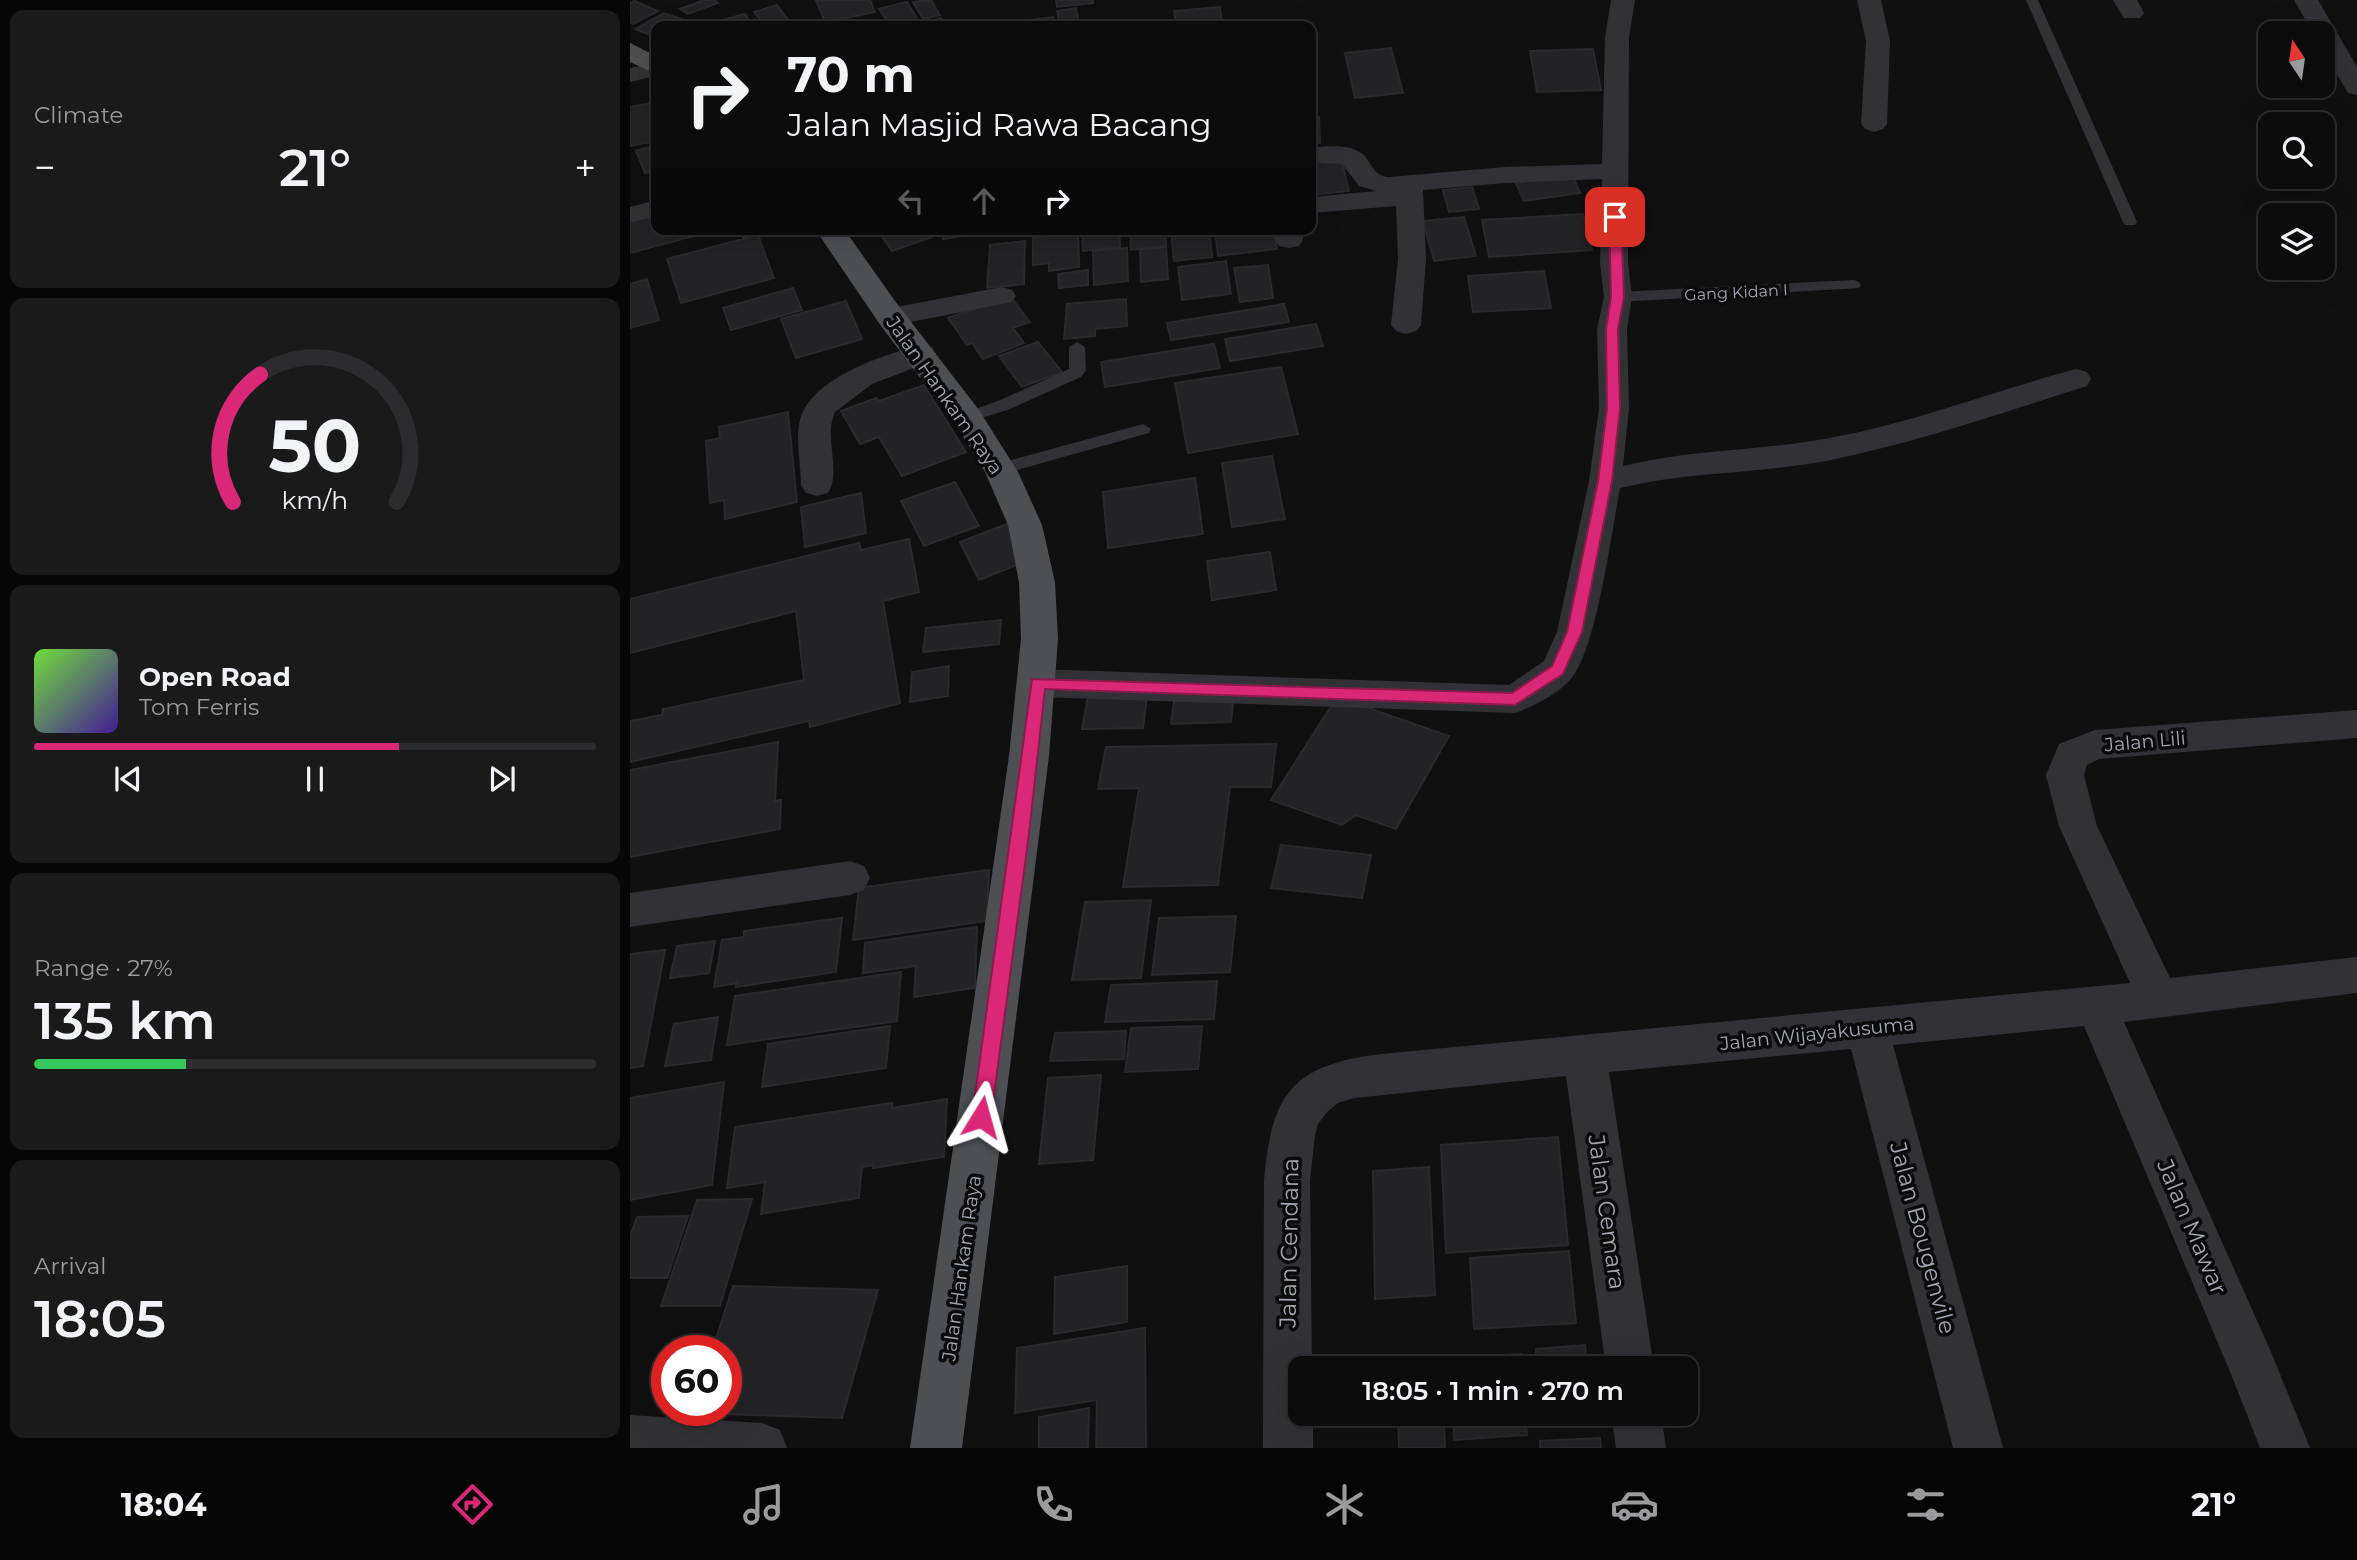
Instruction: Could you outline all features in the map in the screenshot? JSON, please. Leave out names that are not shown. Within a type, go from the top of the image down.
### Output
[{"type":"main road","points":[[630,51],[651,65]]},
{"type":"main road","name":"Jalan Hankam Raya","points":[[833,235],[891,317],[921,354],[999,469],[1025,525],[1036,570],[1040,630],[1037,683],[1019,842],[936,1448]]},
{"type":"street","points":[[1037,683],[1515,699],[1558,670],[1575,632],[1605,481],[1614,408],[1612,329],[1618,297],[1615,264],[1617,37],[1623,0]]},
{"type":"street","points":[[1869,0],[1878,41],[1874,124]]},
{"type":"street","points":[[2306,0],[2357,88]]},
{"type":"street","points":[[630,75],[651,69]]},
{"type":"street","points":[[630,87],[651,83]]},
{"type":"street","points":[[1316,155],[1339,154],[1351,158],[1365,180],[1376,185],[1409,190]]},
{"type":"street","points":[[1316,204],[1505,175],[1615,171]]},
{"type":"street","points":[[1406,325],[1412,259],[1409,190]]},
{"type":"street","points":[[630,215],[651,209]]},
{"type":"street","points":[[891,317],[1002,296]]},
{"type":"street","points":[[817,485],[816,419],[822,406],[835,393],[854,383],[904,359],[921,354]]},
{"type":"street","points":[[1605,481],[1662,467],[1771,458],[1830,449],[1925,425],[2076,380]]},
{"type":"street","name":"Jalan Lili","points":[[2158,998],[2078,826],[2065,775],[2071,755],[2095,745],[2357,724]]},
{"type":"street","points":[[630,910],[850,878]]},
{"type":"street","name":"Jalan Wijayakusuma","points":[[1294,1122],[1315,1093],[1338,1081],[1381,1074],[2096,1006],[2357,975]]},
{"type":"street","name":"Jalan Mawar","points":[[2096,1006],[2254,1369],[2285,1448]]},
{"type":"street","name":"Jalan Bougenvile","points":[[1867,1027],[1978,1448]]},
{"type":"street","name":"Jalan Cemara","points":[[1585,1055],[1628,1356]]},
{"type":"street","name":"Jalan Cendana","points":[[1288,1448],[1287,1180],[1294,1122]]},
{"type":"street","points":[[1638,1426],[1641,1448]]},
{"type":"street","points":[[630,1440],[762,1448]]},
{"type":"lane","points":[[2032,0],[2130,222]]},
{"type":"lane","name":"Gang Kidan I","points":[[1618,297],[1854,285]]},
{"type":"lane","points":[[966,418],[1011,402],[1075,373],[1078,370],[1077,347]]},
{"type":"lane","points":[[999,469],[1143,429]]},
{"type":"building","points":[[704,0],[718,3],[688,14],[680,9]]},
{"type":"building","points":[[816,0],[870,0],[875,12],[830,21],[825,21]]},
{"type":"building","points":[[931,0],[940,15],[923,19],[913,2]]},
{"type":"building","points":[[1056,0],[1093,0],[1093,3],[1057,7]]},
{"type":"building","points":[[634,1],[658,11],[633,24],[630,22],[630,3]]},
{"type":"building","points":[[907,2],[918,20],[887,21],[879,9]]},
{"type":"building","points":[[777,5],[789,21],[761,21],[754,12]]},
{"type":"building","points":[[1220,7],[1222,20],[1176,21],[1174,11]]},
{"type":"building","points":[[1076,8],[1079,21],[1059,21],[1057,11]]},
{"type":"building","points":[[664,13],[686,21],[651,21],[651,35],[635,29]]},
{"type":"building","points":[[745,14],[749,20],[745,21],[719,21]]},
{"type":"building","points":[[1053,17],[1054,21],[1022,21]]},
{"type":"building","points":[[1391,48],[1403,93],[1355,98],[1345,53]]},
{"type":"building","points":[[1593,49],[1601,90],[1537,92],[1530,51]]},
{"type":"building","points":[[651,103],[651,142],[630,146],[630,107]]},
{"type":"building","points":[[1316,117],[1319,117],[1320,143],[1316,143]]},
{"type":"building","points":[[651,146],[651,171],[645,173],[636,151]]},
{"type":"building","points":[[1341,158],[1349,191],[1316,194],[1316,161]]},
{"type":"building","points":[[1572,175],[1580,193],[1524,201],[1516,183]]},
{"type":"building","points":[[1472,187],[1479,209],[1449,212],[1443,190]]},
{"type":"building","points":[[651,213],[651,235],[698,235],[630,253],[630,219]]},
{"type":"building","points":[[1583,214],[1592,250],[1489,257],[1482,220]]},
{"type":"building","points":[[1464,217],[1476,256],[1434,261],[1423,221]]},
{"type":"building","points":[[758,235],[774,278],[681,303],[667,259]]},
{"type":"building","points":[[881,235],[932,237],[892,251]]},
{"type":"building","points":[[943,235],[970,235],[943,239]]},
{"type":"building","points":[[1078,235],[1079,267],[1049,271],[1049,263],[1033,265],[1033,238]]},
{"type":"building","points":[[1082,235],[1119,235],[1120,247],[1083,251]]},
{"type":"building","points":[[1130,235],[1165,235],[1166,246],[1131,250]]},
{"type":"building","points":[[1172,235],[1210,235],[1212,257],[1174,261]]},
{"type":"building","points":[[1216,235],[1275,235],[1277,249],[1218,256]]},
{"type":"building","points":[[1025,241],[1024,284],[987,288],[990,245]]},
{"type":"building","points":[[1166,247],[1168,279],[1141,282],[1140,250]]},
{"type":"building","points":[[1127,248],[1128,281],[1094,285],[1093,251]]},
{"type":"building","points":[[1226,261],[1231,294],[1182,300],[1178,267]]},
{"type":"building","points":[[1268,265],[1273,298],[1240,302],[1234,268]]},
{"type":"building","points":[[1088,270],[1088,285],[1059,288],[1058,274]]},
{"type":"building","points":[[1544,271],[1551,308],[1473,312],[1468,276]]},
{"type":"building","points":[[647,279],[659,320],[630,328],[630,284]]},
{"type":"building","points":[[793,288],[802,310],[731,330],[723,308]]},
{"type":"building","points":[[1010,296],[1030,322],[1013,328],[1024,343],[983,359],[972,343],[967,345],[948,318]]},
{"type":"building","points":[[1126,299],[1127,326],[1095,329],[1095,336],[1064,339],[1067,304]]},
{"type":"building","points":[[846,301],[862,339],[796,358],[781,319]]},
{"type":"building","points":[[1284,304],[1289,322],[1171,340],[1167,323]]},
{"type":"building","points":[[1316,324],[1323,346],[1230,361],[1225,339]]},
{"type":"building","points":[[1038,342],[1062,372],[1022,387],[999,356]]},
{"type":"building","points":[[1214,344],[1220,368],[1105,387],[1101,362]]},
{"type":"building","points":[[1281,367],[1298,434],[1188,453],[1175,383]]},
{"type":"building","points":[[924,385],[966,452],[902,476],[879,437],[860,444],[841,411]]},
{"type":"building","points":[[788,412],[797,502],[725,519],[724,500],[710,503],[706,441],[720,438],[719,427]]},
{"type":"building","points":[[1272,456],[1285,519],[1232,527],[1222,463]]},
{"type":"building","points":[[1195,478],[1203,534],[1108,548],[1103,492]]},
{"type":"building","points":[[955,482],[979,526],[924,546],[901,501]]},
{"type":"building","points":[[861,493],[866,533],[805,547],[801,507]]},
{"type":"building","points":[[1007,524],[1027,561],[979,580],[960,542]]},
{"type":"building","points":[[909,539],[919,592],[883,601],[900,703],[810,727],[809,721],[630,762],[630,721],[662,715],[663,709],[804,680],[796,611],[630,653],[630,599],[859,543],[861,550]]},
{"type":"building","points":[[1270,552],[1276,590],[1212,600],[1207,561]]},
{"type":"building","points":[[1001,620],[999,644],[923,652],[926,628]]},
{"type":"building","points":[[949,666],[948,696],[910,702],[912,672]]},
{"type":"building","points":[[1148,690],[1143,728],[1082,729],[1089,691]]},
{"type":"building","points":[[1234,694],[1231,722],[1171,724],[1175,695]]},
{"type":"building","points":[[1337,697],[1449,736],[1396,829],[1356,815],[1342,825],[1271,800]]},
{"type":"building","points":[[778,742],[775,801],[781,800],[780,829],[630,857],[630,770]]},
{"type":"building","points":[[1276,744],[1271,787],[1230,787],[1218,885],[1123,887],[1139,788],[1098,789],[1106,747]]},
{"type":"building","points":[[1281,845],[1371,855],[1362,898],[1271,888]]},
{"type":"building","points":[[989,870],[987,921],[853,940],[859,888]]},
{"type":"building","points":[[1151,900],[1141,978],[1072,980],[1085,902]]},
{"type":"building","points":[[1236,916],[1230,972],[1152,975],[1159,918]]},
{"type":"building","points":[[842,918],[836,972],[736,987],[737,983],[714,987],[722,940],[744,937],[744,931]]},
{"type":"building","points":[[977,927],[975,988],[914,997],[916,966],[863,973],[865,943]]},
{"type":"building","points":[[715,941],[709,973],[670,978],[677,946]]},
{"type":"building","points":[[665,950],[643,1066],[630,1068],[630,954]]},
{"type":"building","points":[[901,972],[897,1021],[727,1045],[735,996]]},
{"type":"building","points":[[1217,981],[1214,1019],[1105,1022],[1111,985]]},
{"type":"building","points":[[718,1017],[711,1060],[665,1066],[674,1024]]},
{"type":"building","points":[[890,1026],[886,1068],[762,1087],[768,1044]]},
{"type":"building","points":[[1202,1026],[1198,1069],[1125,1072],[1131,1028]]},
{"type":"building","points":[[1126,1031],[1124,1059],[1050,1061],[1055,1033]]},
{"type":"building","points":[[1101,1075],[1093,1160],[1039,1164],[1048,1078]]},
{"type":"building","points":[[724,1082],[712,1185],[630,1200],[630,1098]]},
{"type":"building","points":[[947,1099],[944,1157],[873,1168],[873,1165],[862,1167],[859,1198],[761,1214],[765,1182],[727,1188],[735,1127],[892,1103],[892,1108]]},
{"type":"building","points":[[1558,1137],[1568,1245],[1446,1253],[1441,1145]]},
{"type":"building","points":[[1429,1167],[1435,1295],[1375,1299],[1373,1171]]},
{"type":"building","points":[[752,1199],[720,1306],[661,1306],[697,1200]]},
{"type":"building","points":[[688,1216],[667,1278],[630,1278],[630,1237],[637,1217]]},
{"type":"building","points":[[1569,1251],[1576,1323],[1474,1329],[1470,1258]]},
{"type":"building","points":[[1127,1266],[1127,1322],[1054,1334],[1055,1277]]},
{"type":"building","points":[[733,1286],[878,1290],[842,1418],[742,1415],[742,1335],[717,1335]]},
{"type":"building","points":[[1145,1328],[1146,1448],[1096,1448],[1097,1400],[1015,1413],[1017,1348]]},
{"type":"building","points":[[1585,1345],[1586,1356],[1536,1356],[1536,1349]]},
{"type":"building","points":[[1521,1354],[1521,1356],[1486,1356]]},
{"type":"building","points":[[1089,1408],[1088,1448],[1039,1448],[1039,1417]]},
{"type":"building","points":[[1398,1426],[1444,1426],[1445,1448],[1399,1448]]},
{"type":"building","points":[[1453,1426],[1526,1426],[1527,1435],[1454,1440]]},
{"type":"building","points":[[1600,1438],[1601,1448],[1540,1448],[1540,1441]]},
{"type":"route","points":[[981,1117],[1019,842],[1037,683],[1515,699],[1558,670],[1575,632],[1605,481],[1614,408],[1612,329],[1618,297],[1615,217]]}]
